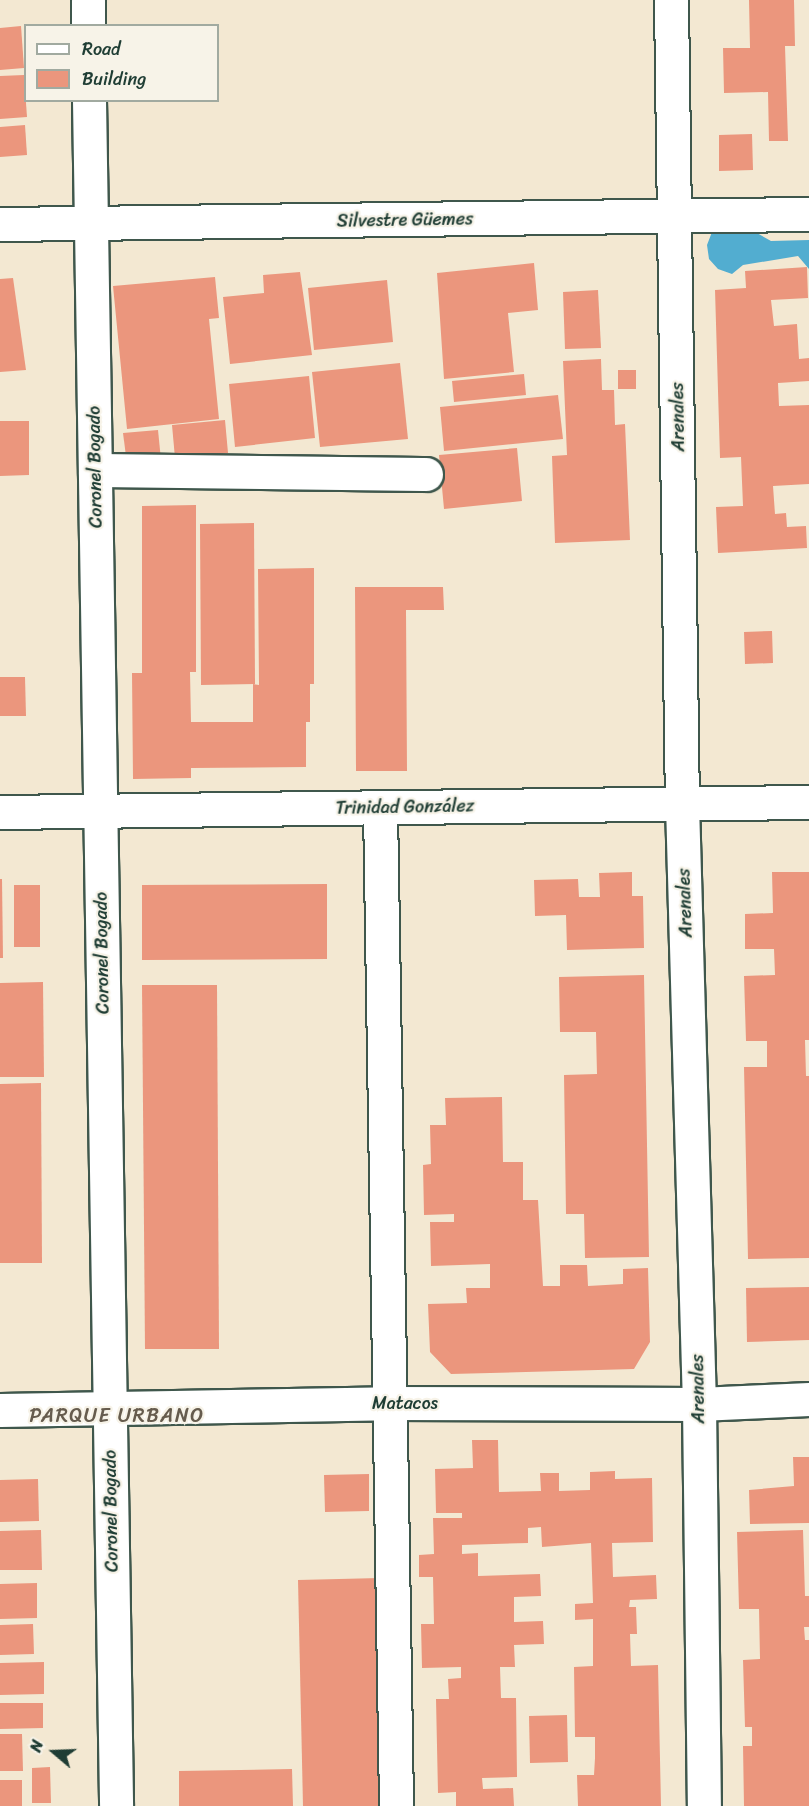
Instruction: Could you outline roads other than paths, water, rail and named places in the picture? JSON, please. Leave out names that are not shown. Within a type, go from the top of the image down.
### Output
[{"type":"street","points":[[88,0],[88,24]]},
{"type":"street","name":"Arenales","points":[[671,0],[682,804],[699,1404],[704,1806]]},
{"type":"street","name":"Coronel Bogado","points":[[89,102],[116,1806]]},
{"type":"street","name":"Silvestre Güemes","points":[[0,224],[809,214]]},
{"type":"street","points":[[95,470],[426,474]]},
{"type":"street","name":"Trinidad González","points":[[0,812],[809,802]]},
{"type":"street","points":[[380,807],[396,1806]]},
{"type":"street","name":"Matacos","points":[[0,1410],[389,1402],[699,1404],[809,1399]]},
{"type":"water","points":[[722,225],[748,228],[771,241],[809,240],[809,269],[798,256],[743,265],[732,274],[718,269],[709,259],[707,245],[712,232]]},
{"type":"district","name":"PARQUE URBANO","points":[[117,1415]]}]
